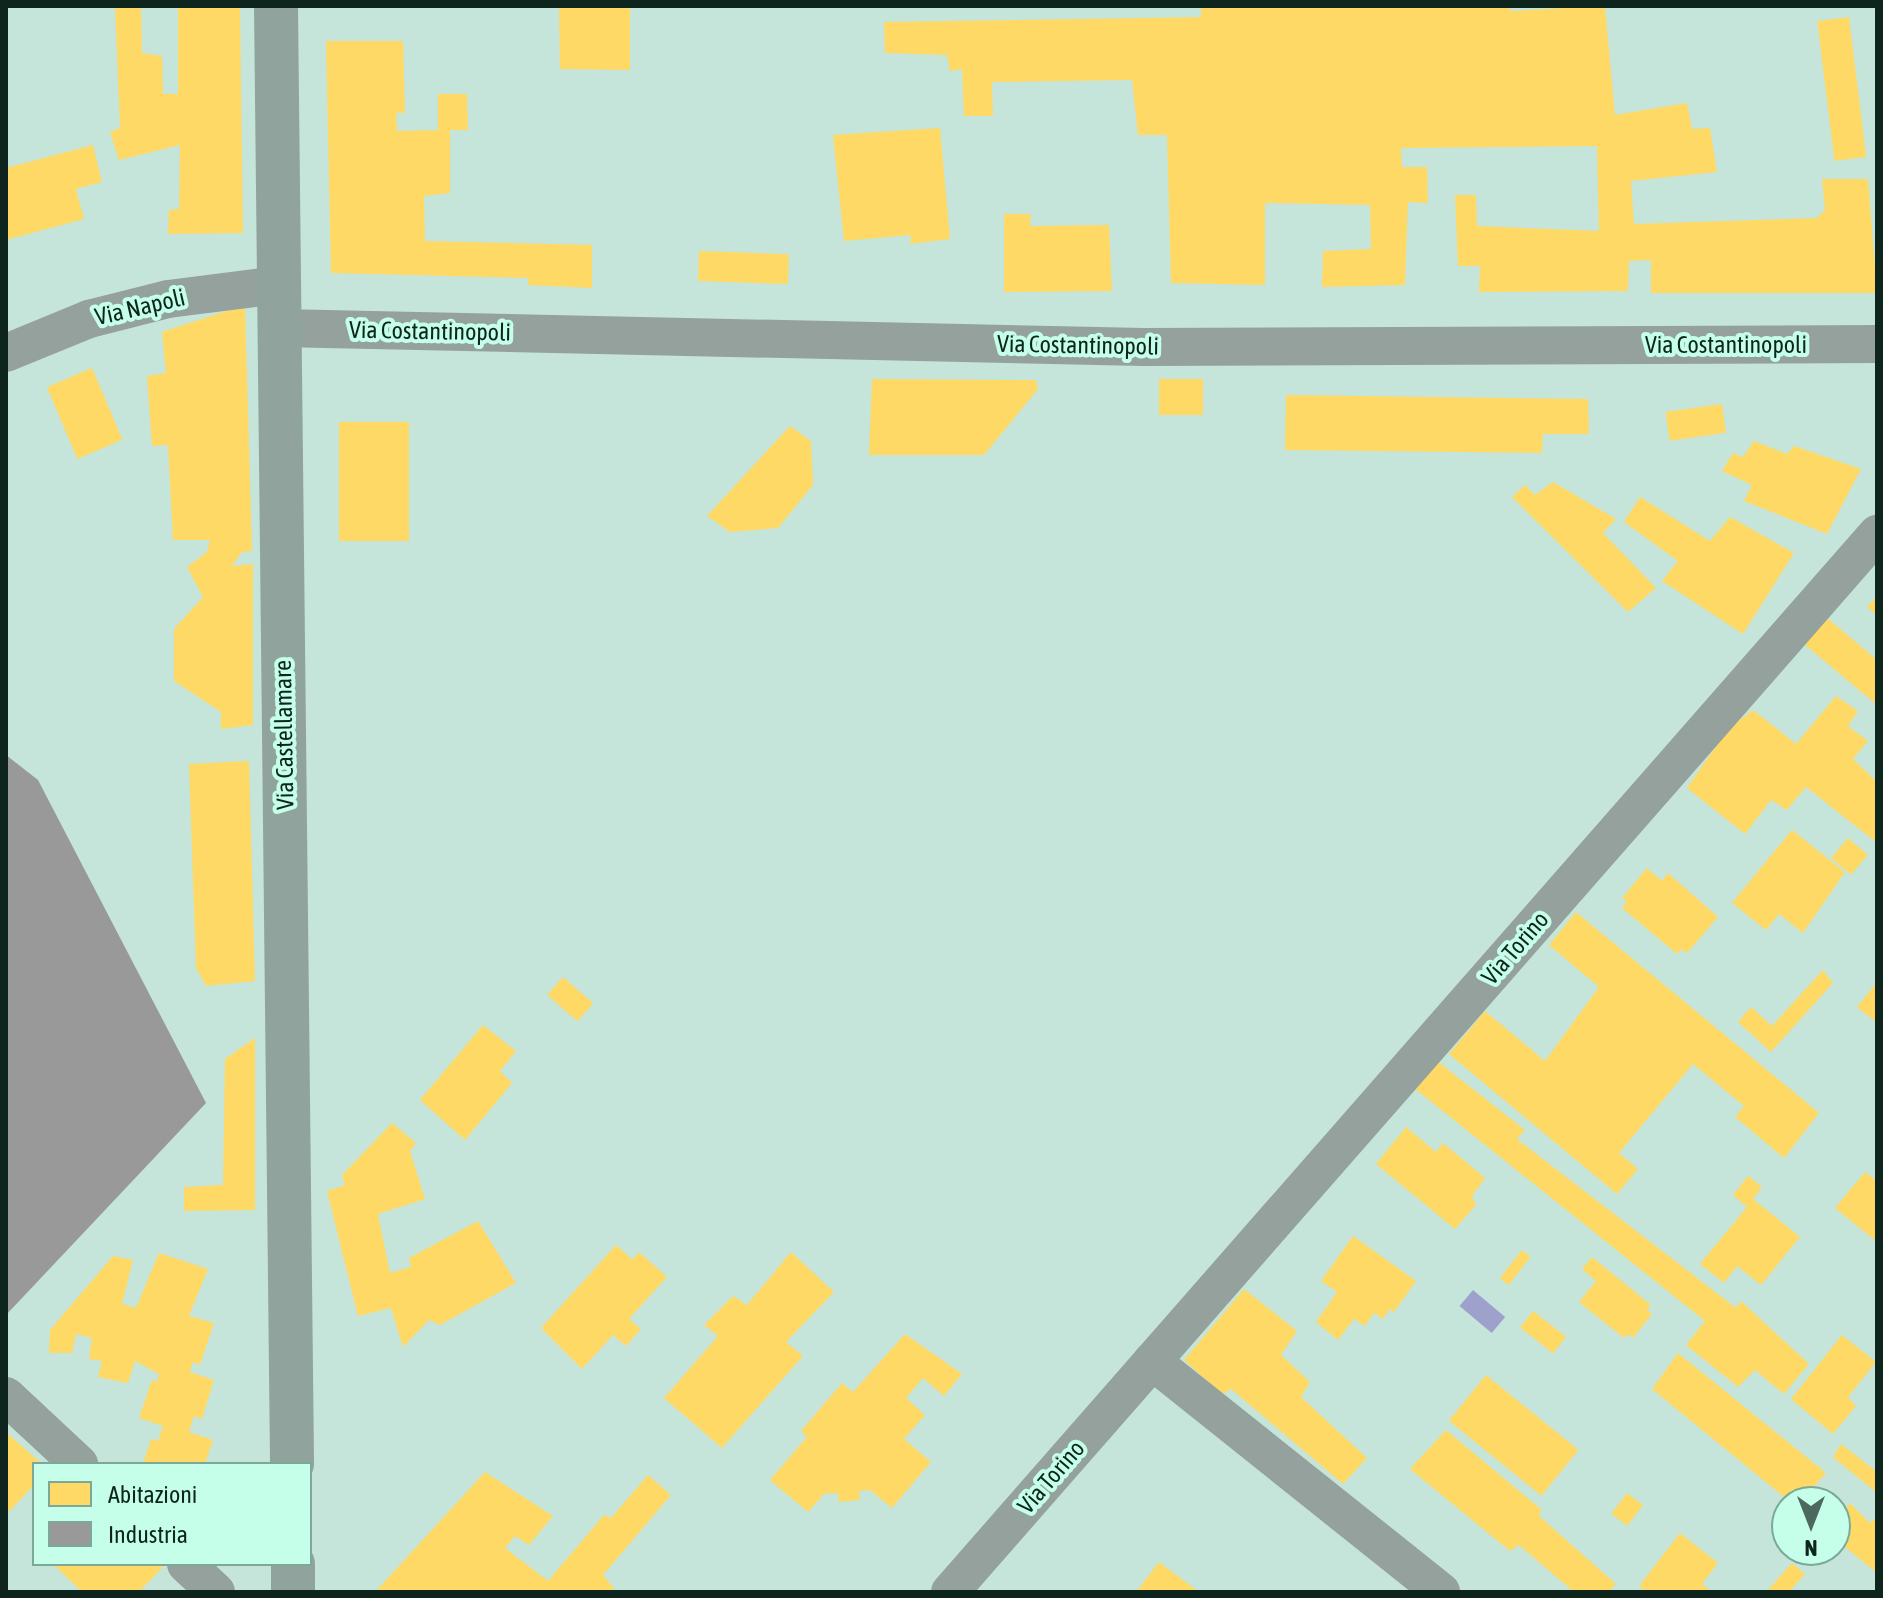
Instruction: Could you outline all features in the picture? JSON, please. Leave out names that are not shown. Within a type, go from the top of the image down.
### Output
[{"type":"main road","name":"Via Castellamare","points":[[276,6],[292,1462]]},
{"type":"main road","points":[[293,1566],[293,1592]]},
{"type":"street","name":"Via Napoli","points":[[6,353],[89,319],[155,302],[279,285]]},
{"type":"street","name":"Via Costantinopoli","points":[[280,328],[1144,347],[1877,344]]},
{"type":"street","name":"Via Torino","points":[[950,1592],[1877,534]]},
{"type":"street","points":[[1152,1361],[1441,1592]]},
{"type":"street","points":[[6,1396],[77,1462]]},
{"type":"street","points":[[188,1566],[216,1592]]},
{"type":"water","points":[[1473,1290],[1505,1317],[1492,1333],[1460,1306]]},
{"type":"building: Abitazioni","points":[[115,6],[141,6],[142,53],[162,56],[163,94],[178,94],[178,8],[240,6],[243,233],[168,234],[169,210],[179,209],[180,145],[119,160],[110,132],[120,128]]},
{"type":"building: Abitazioni","points":[[630,6],[630,70],[560,69],[559,8]]},
{"type":"building: Abitazioni","points":[[1201,6],[1510,6],[1510,11],[1605,6],[1615,115],[1687,103],[1692,129],[1710,128],[1717,172],[1631,181],[1634,224],[1817,218],[1825,210],[1822,179],[1868,179],[1877,293],[1651,293],[1651,260],[1629,261],[1628,291],[1479,292],[1480,266],[1458,266],[1455,195],[1476,195],[1477,226],[1599,231],[1597,146],[1401,148],[1402,167],[1427,167],[1428,203],[1408,202],[1405,285],[1322,287],[1323,251],[1371,249],[1370,205],[1265,203],[1265,285],[1171,283],[1167,135],[1138,135],[1132,80],[992,82],[993,116],[964,116],[962,69],[950,71],[947,55],[885,53],[884,22],[1201,17]]},
{"type":"building: Abitazioni","points":[[1849,17],[1866,157],[1834,161],[1817,21]]},
{"type":"building: Abitazioni","points":[[326,41],[403,41],[405,113],[396,113],[397,131],[438,130],[438,94],[467,94],[468,130],[450,130],[450,193],[424,196],[425,241],[592,245],[592,288],[528,285],[528,278],[331,273]]},
{"type":"building: Abitazioni","points":[[940,128],[950,239],[910,244],[911,235],[844,241],[833,135]]},
{"type":"building: Abitazioni","points":[[93,145],[102,182],[76,189],[84,219],[6,240],[6,168]]},
{"type":"building: Abitazioni","points":[[1004,214],[1031,214],[1030,226],[1109,225],[1112,291],[1004,292]]},
{"type":"building: Abitazioni","points":[[699,251],[789,254],[788,284],[698,281]]},
{"type":"building: Abitazioni","points":[[245,305],[252,551],[242,552],[232,566],[253,564],[253,725],[221,729],[221,712],[174,681],[174,629],[203,597],[187,567],[207,552],[210,540],[173,540],[168,445],[152,446],[147,376],[166,373],[162,332]]},
{"type":"building: Abitazioni","points":[[92,368],[122,440],[77,459],[47,387]]},
{"type":"building: Abitazioni","points":[[872,379],[1036,380],[1038,389],[984,455],[869,455]]},
{"type":"building: Abitazioni","points":[[1159,379],[1203,379],[1203,415],[1159,415]]},
{"type":"building: Abitazioni","points":[[1286,395],[1588,399],[1589,434],[1543,434],[1542,453],[1285,450]]},
{"type":"building: Abitazioni","points":[[1722,404],[1726,433],[1670,441],[1666,412]]},
{"type":"building: Abitazioni","points":[[339,422],[409,422],[409,541],[339,541]]},
{"type":"building: Abitazioni","points":[[790,426],[811,441],[813,485],[778,528],[730,532],[707,516]]},
{"type":"building: Abitazioni","points":[[1754,441],[1787,454],[1794,446],[1861,469],[1827,534],[1744,501],[1752,485],[1722,471],[1733,453],[1743,457]]},
{"type":"building: Abitazioni","points":[[1553,482],[1616,519],[1603,533],[1656,588],[1628,612],[1512,497],[1525,485],[1535,495]]},
{"type":"building: Abitazioni","points":[[1640,497],[1710,541],[1730,517],[1794,553],[1743,634],[1662,581],[1678,561],[1624,522]]},
{"type":"building: Abitazioni","points":[[1877,596],[1877,616],[1867,607]]},
{"type":"building: Abitazioni","points":[[1826,617],[1877,660],[1877,705],[1804,644]]},
{"type":"building: Abitazioni","points":[[1836,696],[1858,711],[1848,726],[1868,741],[1853,759],[1877,782],[1877,843],[1806,787],[1787,810],[1771,800],[1745,834],[1687,788],[1728,729],[1753,710],[1796,744]]},
{"type":"building: Abitazioni","points":[[249,761],[255,981],[206,986],[196,968],[189,764]]},
{"type":"building: Abitazioni","points":[[1792,830],[1845,872],[1803,933],[1779,914],[1766,930],[1732,903]]},
{"type":"building: Abitazioni","points":[[1848,838],[1868,855],[1851,875],[1831,858]]},
{"type":"building: Abitazioni","points":[[1647,868],[1662,881],[1668,873],[1718,917],[1687,953],[1682,949],[1677,954],[1622,908],[1627,902],[1622,898]]},
{"type":"building: Abitazioni","points":[[1576,912],[1819,1113],[1784,1158],[1735,1117],[1744,1106],[1693,1064],[1619,1153],[1638,1169],[1617,1194],[1449,1054],[1485,1011],[1545,1061],[1599,987],[1549,945]]},
{"type":"building: Abitazioni","points":[[1823,970],[1833,983],[1771,1052],[1738,1022],[1751,1007],[1772,1026]]},
{"type":"building: Abitazioni","points":[[563,977],[593,1003],[577,1021],[547,995]]},
{"type":"building: Abitazioni","points":[[1877,982],[1877,1023],[1857,1007]]},
{"type":"building: Abitazioni","points":[[483,1025],[516,1051],[500,1071],[512,1083],[465,1140],[420,1100]]},
{"type":"building: Abitazioni","points":[[255,1038],[255,1210],[184,1211],[184,1187],[223,1185],[225,1059]]},
{"type":"building: Abitazioni","points":[[1436,1060],[1525,1130],[1517,1139],[1736,1308],[1741,1301],[1809,1364],[1784,1394],[1755,1370],[1738,1387],[1686,1345],[1705,1321],[1414,1088]]},
{"type":"building: Abitazioni","points":[[392,1123],[416,1143],[410,1151],[425,1199],[378,1214],[390,1273],[411,1267],[409,1258],[478,1221],[516,1283],[440,1325],[429,1320],[403,1347],[391,1308],[358,1316],[327,1191],[345,1185],[342,1175]]},
{"type":"building: Abitazioni","points":[[1406,1127],[1436,1152],[1443,1143],[1485,1178],[1472,1196],[1476,1205],[1455,1229],[1376,1164]]},
{"type":"building: Abitazioni","points":[[1865,1172],[1877,1181],[1877,1242],[1835,1208]]},
{"type":"building: Abitazioni","points":[[1748,1176],[1762,1187],[1753,1199],[1800,1237],[1761,1285],[1737,1266],[1724,1283],[1700,1264],[1747,1207],[1733,1195]]},
{"type":"building: Abitazioni","points":[[1353,1236],[1416,1281],[1394,1312],[1390,1309],[1383,1319],[1374,1313],[1365,1326],[1354,1319],[1338,1340],[1316,1322],[1337,1292],[1321,1281]]},
{"type":"building: Abitazioni","points":[[616,1245],[633,1260],[639,1252],[667,1277],[629,1319],[641,1329],[626,1346],[613,1335],[582,1369],[541,1328]]},
{"type":"building: Abitazioni","points":[[1522,1250],[1531,1257],[1509,1285],[1500,1278]]},
{"type":"building: Abitazioni","points":[[791,1252],[834,1292],[786,1342],[803,1356],[722,1448],[664,1398],[718,1336],[704,1325],[733,1296],[747,1305]]},
{"type":"building: Abitazioni","points":[[159,1253],[208,1269],[189,1316],[214,1323],[200,1365],[193,1362],[190,1372],[214,1380],[202,1419],[194,1416],[189,1432],[213,1440],[206,1462],[144,1462],[151,1439],[158,1441],[163,1426],[139,1418],[152,1380],[157,1382],[159,1374],[135,1361],[128,1383],[98,1377],[102,1361],[89,1359],[92,1338],[76,1334],[72,1353],[49,1353],[50,1330],[113,1256],[133,1260],[122,1304],[136,1308]]},
{"type":"building: Abitazioni","points":[[1592,1257],[1651,1305],[1647,1310],[1652,1314],[1633,1338],[1628,1334],[1624,1338],[1579,1302],[1596,1281],[1582,1269]]},
{"type":"building: Abitazioni","points":[[1244,1289],[1297,1331],[1281,1355],[1310,1382],[1301,1397],[1367,1458],[1343,1484],[1231,1389],[1222,1394],[1184,1360]]},
{"type":"building: Abitazioni","points":[[1533,1311],[1566,1337],[1553,1353],[1520,1328]]},
{"type":"building: Abitazioni","points":[[905,1334],[962,1374],[944,1396],[923,1378],[906,1398],[925,1415],[904,1439],[931,1462],[892,1508],[870,1490],[859,1491],[860,1500],[839,1502],[838,1493],[824,1494],[808,1512],[770,1480],[807,1437],[801,1431],[842,1383],[853,1392]]},
{"type":"building: Abitazioni","points":[[1842,1335],[1876,1362],[1848,1397],[1856,1406],[1833,1434],[1791,1399]]},
{"type":"building: Abitazioni","points":[[1678,1353],[1826,1473],[1815,1486],[1771,1486],[1652,1389]]},
{"type":"building: Abitazioni","points":[[1486,1375],[1578,1450],[1541,1496],[1449,1421]]},
{"type":"building: Abitazioni","points":[[1446,1430],[1542,1510],[1538,1515],[1616,1584],[1608,1592],[1574,1592],[1519,1545],[1510,1551],[1410,1469]]},
{"type":"building: Abitazioni","points":[[6,1432],[40,1462],[32,1462],[32,1487],[6,1515]]},
{"type":"building: Abitazioni","points":[[1841,1444],[1877,1472],[1877,1493],[1833,1457]]},
{"type":"building: Abitazioni","points":[[485,1472],[553,1516],[529,1545],[515,1536],[505,1548],[548,1581],[604,1515],[611,1518],[648,1475],[671,1495],[603,1575],[614,1588],[610,1592],[375,1592]]},
{"type":"building: Abitazioni","points":[[1627,1493],[1643,1505],[1627,1526],[1611,1514]]},
{"type":"building: Abitazioni","points":[[1851,1504],[1870,1523],[1877,1517],[1877,1573],[1851,1552]]},
{"type":"building: Abitazioni","points":[[1680,1533],[1718,1563],[1702,1584],[1713,1592],[1647,1592],[1639,1586]]},
{"type":"building: Abitazioni","points":[[1159,1562],[1199,1592],[1136,1592]]},
{"type":"building: Abitazioni","points":[[55,1566],[163,1567],[139,1592],[82,1592]]},
{"type":"building: Abitazioni","points":[[1789,1566],[1796,1566],[1805,1574],[1789,1592],[1766,1592]]},
{"type":"building: Industria","points":[[6,755],[38,780],[206,1103],[6,1315]]}]
